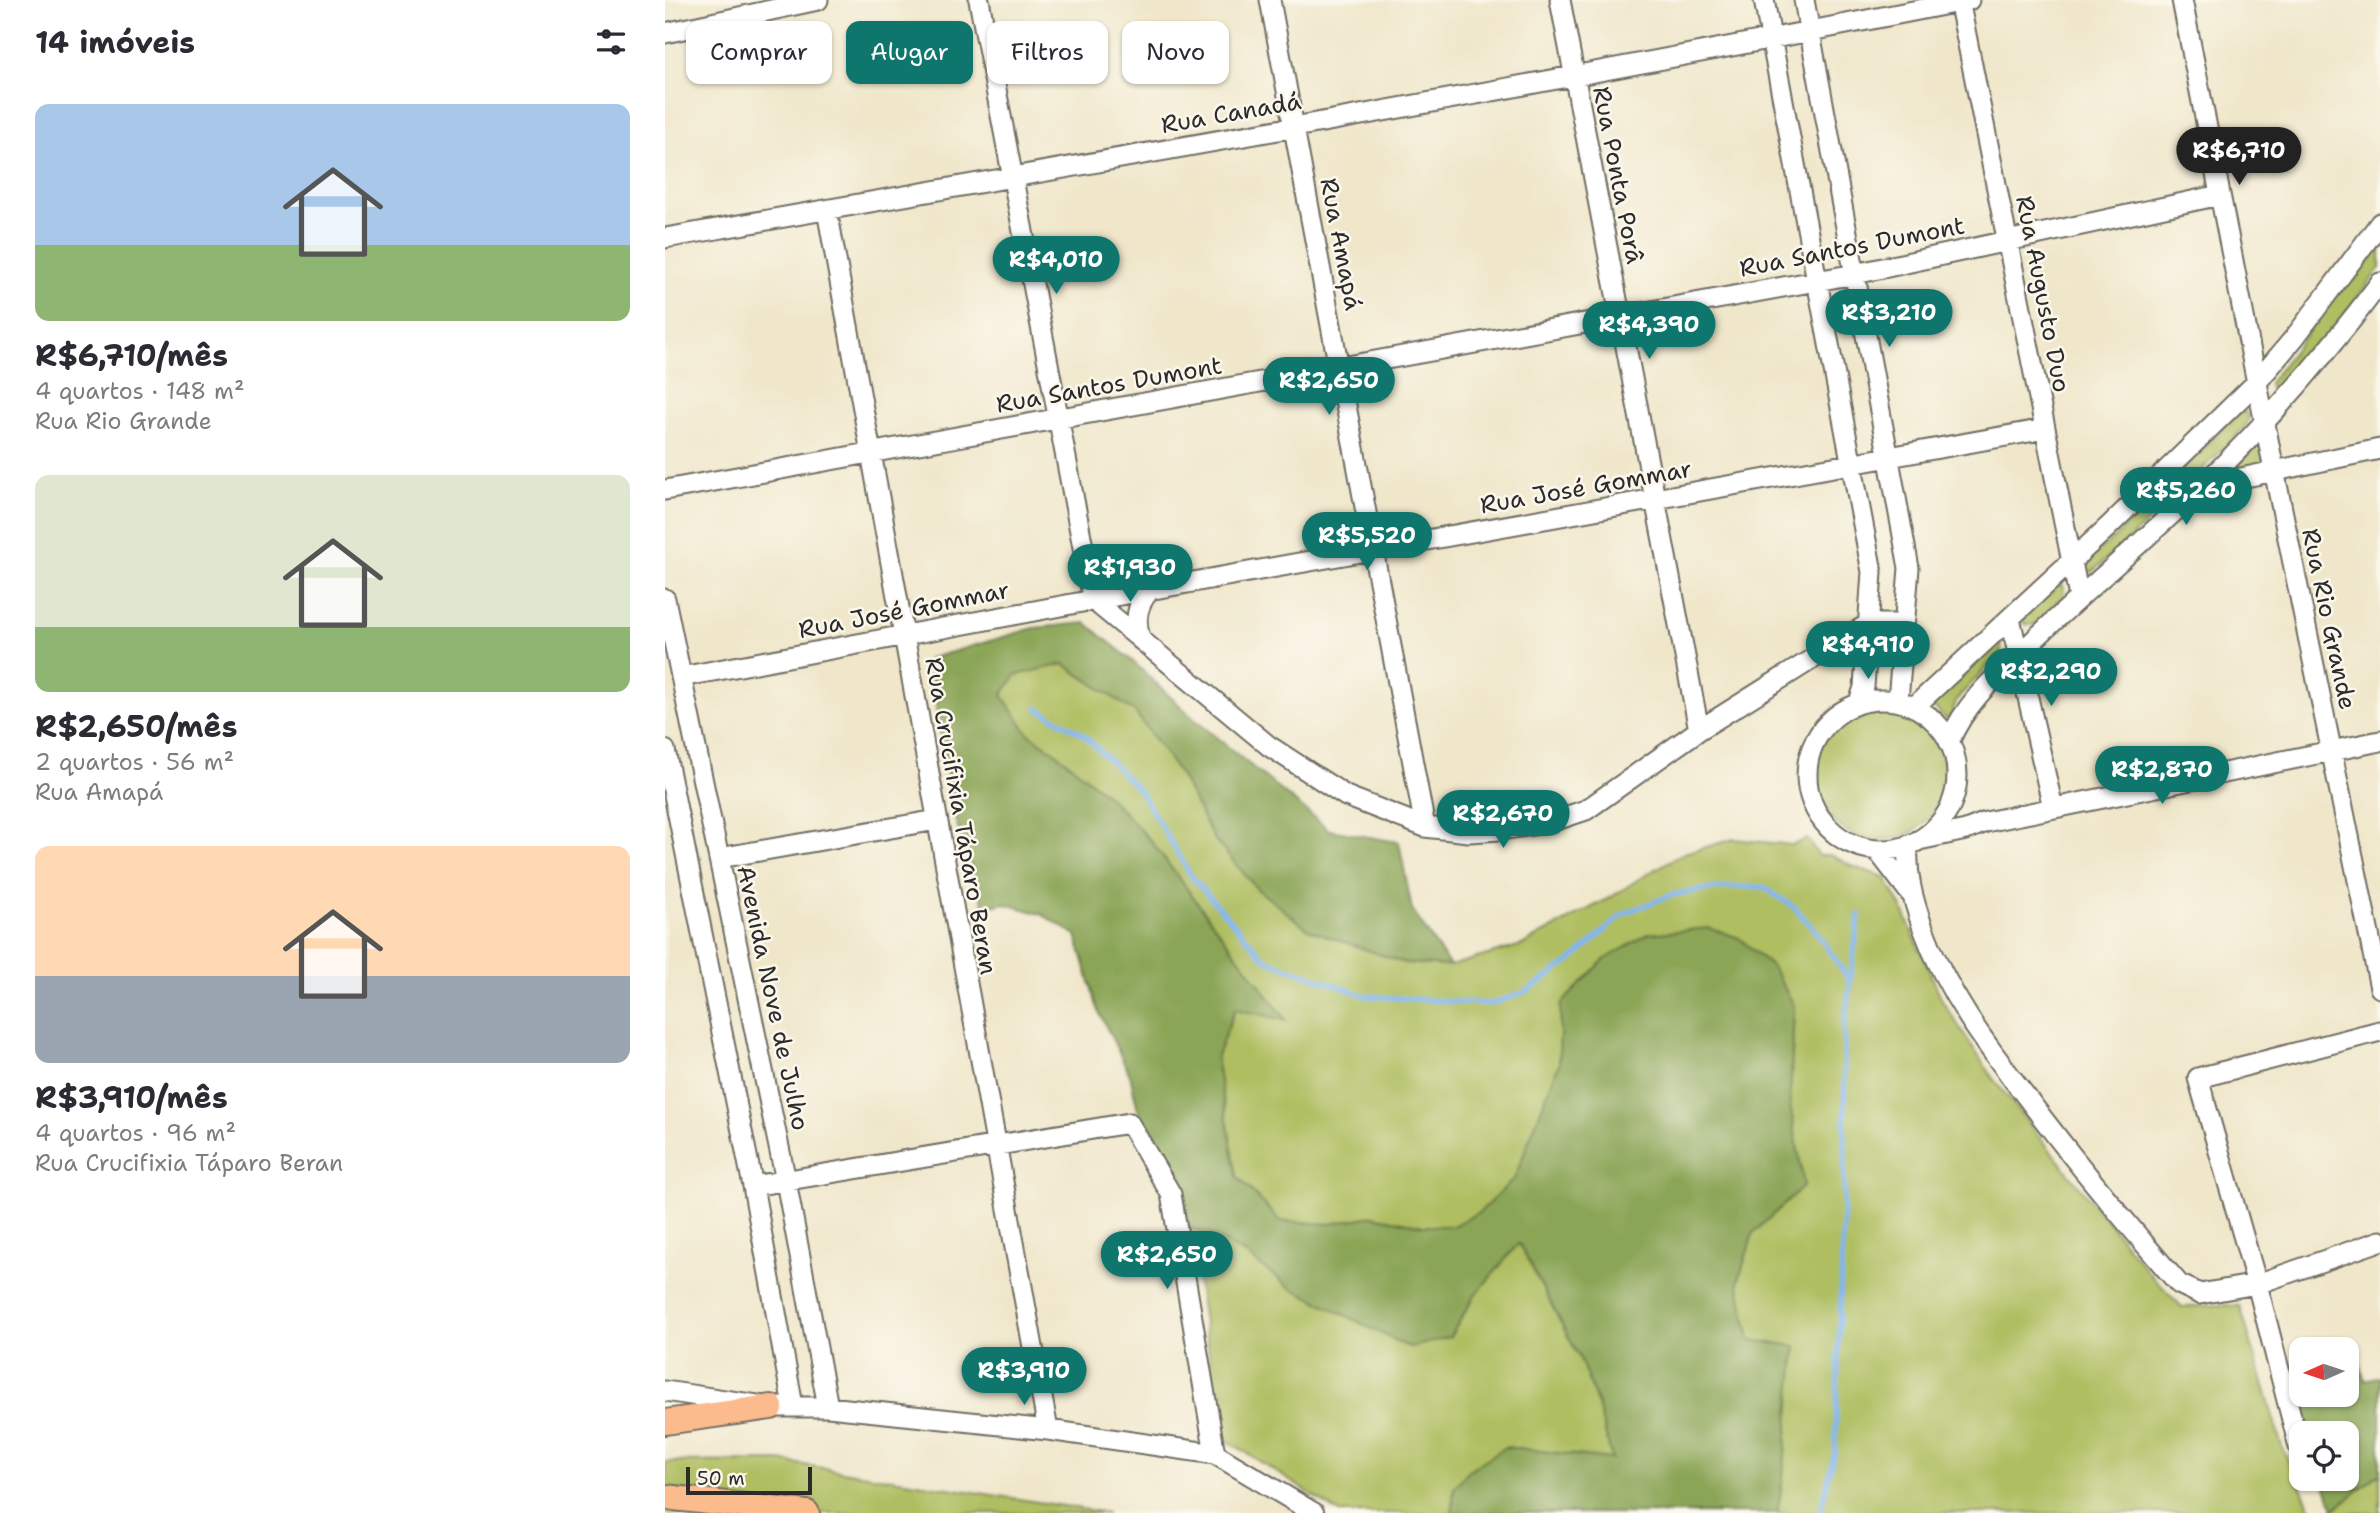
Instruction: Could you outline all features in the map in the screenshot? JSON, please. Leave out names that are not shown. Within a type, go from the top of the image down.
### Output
[{"type":"main road","points":[[665,1422],[782,1407]]},
{"type":"main road","points":[[665,1497],[807,1513]]},
{"type":"street","points":[[665,33],[818,0]]},
{"type":"street","points":[[979,0],[1093,600],[1269,747],[1346,796],[1425,827],[1469,832],[1547,823],[1586,810],[1699,730],[1868,624],[1904,624]]},
{"type":"street","name":"Rua Amapá","points":[[1270,0],[1425,827]]},
{"type":"street","name":"Rua Ponta Porâ","points":[[1560,0],[1699,730]]},
{"type":"street","points":[[1764,0],[1872,572],[1864,687],[1859,703]]},
{"type":"street","points":[[1804,0],[1909,568],[1904,624],[1906,704]]},
{"type":"street","points":[[2182,0],[2257,382]]},
{"type":"street","name":"Rua Canadá","points":[[665,238],[1575,76],[1963,1]]},
{"type":"street","name":"Rua Augusto Duo","points":[[1963,1],[2007,241],[2079,597]]},
{"type":"street","name":"Rua Santos Dumont","points":[[665,490],[1855,274],[2220,195]]},
{"type":"street","name":"Rua Crucifixia Táparo Beran","points":[[827,210],[1048,1430]]},
{"type":"street","points":[[1906,704],[2010,618],[2257,382],[2295,337],[2380,223]]},
{"type":"street","points":[[1949,742],[1972,702],[2079,597],[2201,487],[2265,423],[2325,356],[2380,283]]},
{"type":"street","name":"Rua Rio Grande","points":[[2257,382],[2380,988]]},
{"type":"street","name":"Rua José Gommar","points":[[681,677],[1151,589],[2045,429]]},
{"type":"street","points":[[2201,487],[2380,449]]},
{"type":"street","points":[[1142,640],[1137,614],[1142,600],[1151,589]]},
{"type":"street","name":"Avenida Nove de Julho","points":[[665,599],[671,652],[681,677],[719,858],[786,1181],[828,1408]]},
{"type":"street","points":[[2010,618],[2053,808]]},
{"type":"street","points":[[2380,741],[1986,821],[1966,830],[1913,843],[1877,850],[1855,845],[1835,833],[1819,816],[1810,796],[1807,773],[1811,750],[1822,729],[1838,713],[1859,703],[1878,699],[1906,704],[1928,716],[1941,728],[1956,762],[1956,782],[1951,802],[1944,817],[1932,830],[1913,843],[1907,863],[1911,894],[1936,962],[1961,1008],[2069,1154],[2179,1284],[2200,1294],[2257,1283],[2380,1241]]},
{"type":"street","points":[[665,750],[669,790],[753,1186],[782,1407]]},
{"type":"street","points":[[669,790],[703,783]]},
{"type":"street","points":[[1951,802],[1972,820],[1986,821]]},
{"type":"street","points":[[719,858],[937,820]]},
{"type":"street","points":[[1877,850],[1911,894]]},
{"type":"street","points":[[2292,1421],[2257,1283],[2198,1078],[2380,1031]]},
{"type":"street","points":[[753,1186],[1129,1124],[1171,1194],[1215,1454]]},
{"type":"street","points":[[665,1391],[782,1407],[828,1408],[1048,1430],[1215,1454],[1314,1513]]},
{"type":"green space","points":[[2380,237],[2380,268],[2307,364],[2278,393],[2271,391],[2269,383]]},
{"type":"green space","points":[[2244,410],[2249,418],[2247,425],[2159,512],[2092,572],[2085,571],[2083,563],[2114,538]]},
{"type":"green space","points":[[2262,431],[2269,468],[2213,480]]},
{"type":"green space","points":[[2057,585],[2063,586],[2064,596],[2033,625],[2024,624],[2022,616]]},
{"type":"green space","points":[[1086,623],[1130,659],[1194,719],[1329,830],[1399,842],[1412,910],[1450,966],[1404,963],[1308,929],[1257,889],[1214,839],[1181,776],[1135,712],[1064,664],[1016,675],[1002,695],[1028,733],[1108,796],[1150,840],[1286,1020],[1235,1009],[1216,1058],[1237,1176],[1280,1221],[1330,1224],[1373,1216],[1423,1226],[1453,1226],[1480,1212],[1514,1179],[1559,1064],[1561,1004],[1604,960],[1648,934],[1709,928],[1739,938],[1772,967],[1794,1005],[1790,1104],[1804,1186],[1753,1233],[1738,1282],[1750,1340],[1796,1346],[1777,1513],[1452,1513],[1454,1488],[1468,1471],[1505,1447],[1612,1459],[1598,1405],[1580,1359],[1519,1243],[1475,1295],[1450,1337],[1410,1348],[1289,1287],[1247,1255],[1211,1235],[1189,1227],[1176,1183],[1139,1114],[1130,1075],[1098,1010],[1076,935],[1041,914],[1003,903],[985,908],[954,816],[928,659],[1034,628]]},
{"type":"green space","points":[[1995,644],[2001,645],[2001,652],[1957,699],[1951,716],[1946,719],[1930,703],[1940,697]]},
{"type":"green space","points":[[1063,664],[1135,712],[1181,776],[1214,839],[1404,963],[1450,966],[1522,945],[1613,896],[1684,853],[1734,839],[1792,845],[1807,839],[1819,856],[1830,855],[1854,867],[1885,877],[1901,906],[1943,1002],[1994,1080],[2148,1272],[2182,1307],[2240,1306],[2289,1463],[2289,1491],[2303,1491],[2313,1513],[1777,1513],[1796,1346],[1750,1340],[1738,1282],[1753,1233],[1804,1186],[1790,1104],[1794,1005],[1739,938],[1709,929],[1648,934],[1561,1004],[1559,1064],[1514,1179],[1480,1212],[1453,1226],[1423,1226],[1373,1216],[1330,1224],[1280,1221],[1237,1176],[1216,1058],[1235,1009],[1285,1019],[1150,840],[1108,796],[1028,733],[1002,696],[1015,675]]},
{"type":"green space","points":[[1880,710],[1905,715],[1926,729],[1940,750],[1945,775],[1940,800],[1926,821],[1905,835],[1880,840],[1855,835],[1834,821],[1820,800],[1815,775],[1820,750],[1834,729],[1855,715]]},
{"type":"green space","points":[[1189,1227],[1211,1235],[1247,1255],[1289,1287],[1450,1337],[1475,1295],[1519,1243],[1580,1359],[1598,1405],[1612,1460],[1505,1447],[1454,1488],[1452,1513],[1340,1513],[1222,1437]]},
{"type":"green space","points":[[2359,1363],[2365,1380],[2380,1376],[2380,1473],[2359,1489],[2359,1421],[2304,1421],[2300,1407],[2359,1407]]},
{"type":"green space","points":[[779,1461],[1107,1513],[665,1513],[665,1462]]},
{"type":"green space","points":[[2380,1473],[2380,1513],[2329,1513],[2359,1491]]},
{"type":"green space","points":[[2327,1491],[2357,1491],[2334,1509]]},
{"type":"waterway","points":[[1037,708],[1084,735],[1140,791],[1191,876],[1266,960],[1366,996],[1492,1004],[1527,991],[1572,960],[1623,914],[1671,895],[1735,887],[1763,887],[1794,907],[1817,933],[1850,981]]},
{"type":"waterway","points":[[1820,1513],[1835,1451],[1845,1161],[1844,1028],[1859,914]]}]
